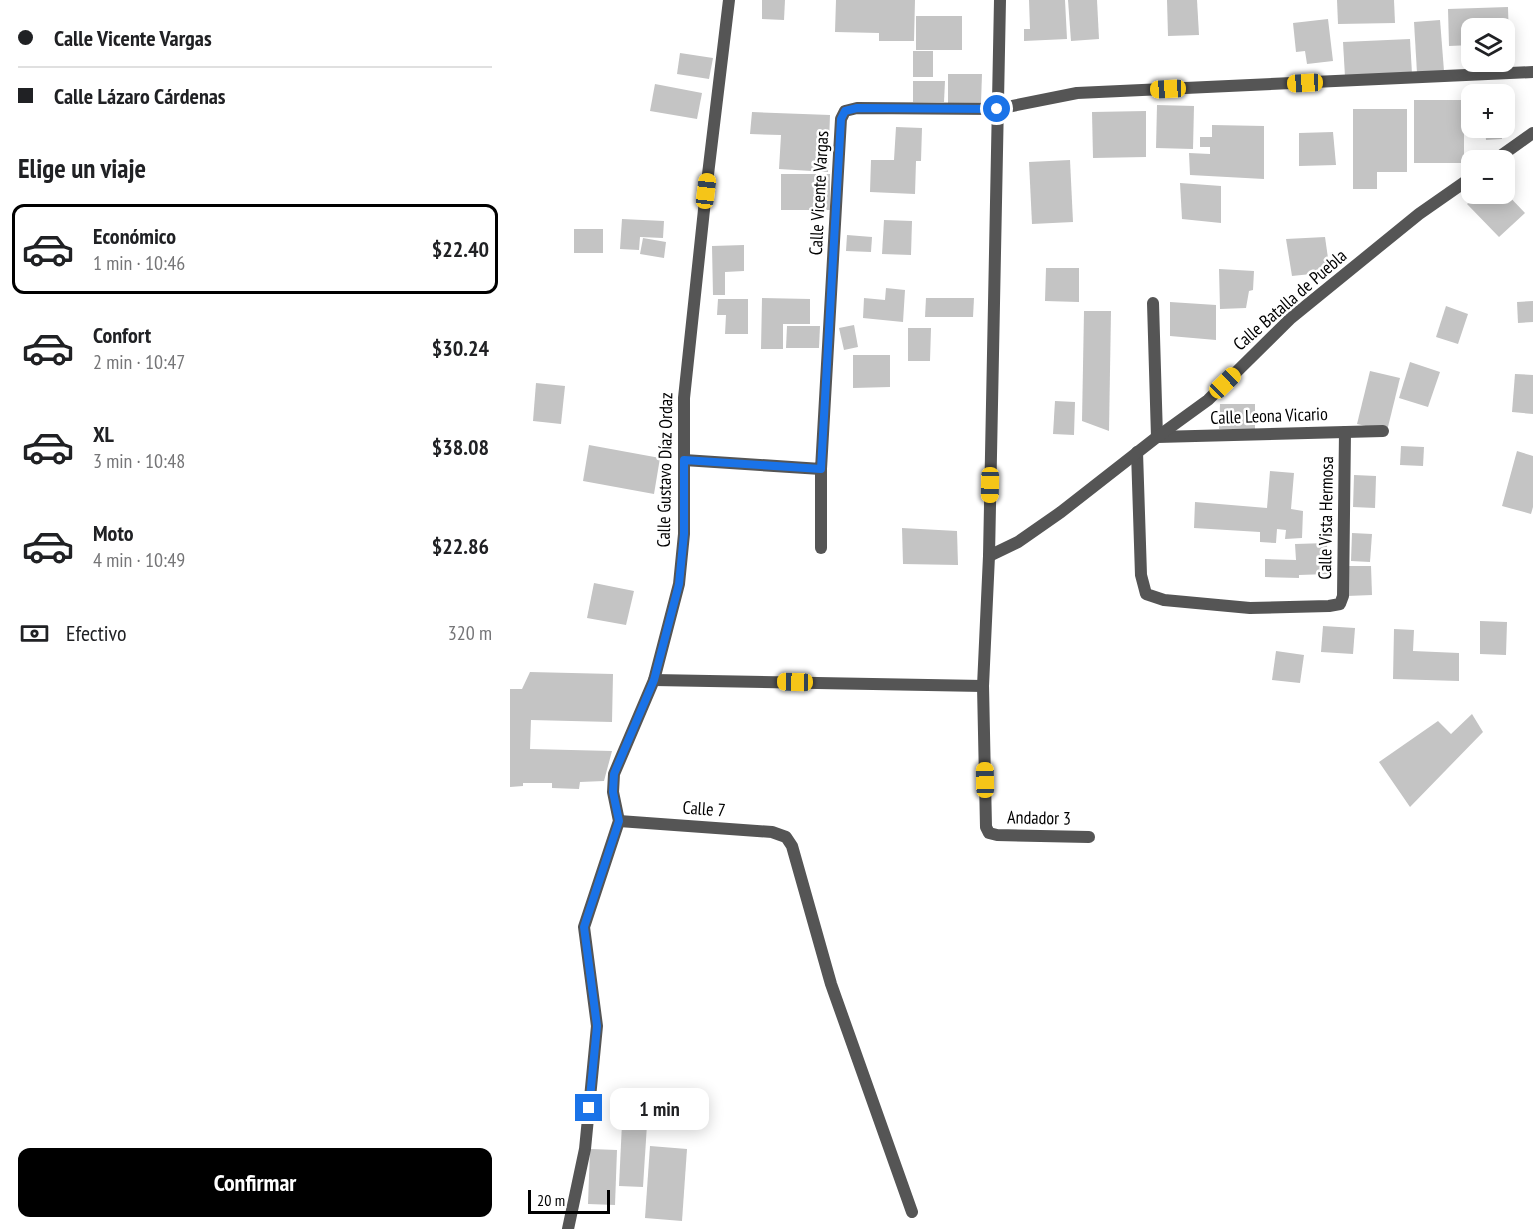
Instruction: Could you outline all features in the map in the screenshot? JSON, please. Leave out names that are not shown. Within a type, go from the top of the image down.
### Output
[{"type":"street","name":"Calle Gustavo Díaz Ordaz","points":[[568,1229],[585,1149],[597,1026],[584,927],[619,821],[613,792],[614,774],[654,680],[679,584],[684,534],[684,398],[729,0]]},
{"type":"street","points":[[654,680],[983,686],[989,556],[1000,0]]},
{"type":"street","name":"Calle Vicente Vargas","points":[[821,469],[841,119],[845,111],[857,108],[997,109],[1077,93],[1533,72]]},
{"type":"street","points":[[1509,150],[1533,133]]},
{"type":"street","name":"Calle Batalla de Puebla","points":[[989,556],[1018,542],[1061,512],[1208,400],[1291,318],[1419,214],[1461,185]]},
{"type":"street","points":[[1154,303],[1157,437]]},
{"type":"street","name":"Calle Leona Vicario","points":[[1157,437],[1383,431]]},
{"type":"street","name":"Calle Vista Hermosa","points":[[1137,452],[1141,575],[1146,594],[1164,600],[1250,608],[1340,604],[1343,596],[1345,432]]},
{"type":"street","points":[[684,460],[821,469],[821,548]]},
{"type":"street","name":"Andador 3","points":[[983,686],[986,827],[989,833],[1089,837]]},
{"type":"street","name":"Calle 7","points":[[619,821],[772,832],[786,837],[792,846],[831,984],[912,1212]]},
{"type":"building","points":[[762,0],[785,0],[784,20],[762,19]]},
{"type":"building","points":[[836,0],[915,0],[914,41],[879,41],[879,33],[835,32]]},
{"type":"building","points":[[1029,0],[1065,0],[1067,39],[1024,41],[1024,29],[1030,29]]},
{"type":"building","points":[[1068,0],[1097,0],[1099,39],[1071,41]]},
{"type":"building","points":[[1167,0],[1197,0],[1199,35],[1168,36]]},
{"type":"building","points":[[1337,0],[1394,0],[1395,23],[1338,24]]},
{"type":"building","points":[[1508,7],[1508,18],[1461,18],[1461,45],[1449,46],[1448,9]]},
{"type":"building","points":[[916,16],[962,16],[962,50],[916,50]]},
{"type":"building","points":[[1328,19],[1333,61],[1307,64],[1305,51],[1296,52],[1293,23]]},
{"type":"building","points":[[1440,20],[1444,71],[1417,73],[1414,22]]},
{"type":"building","points":[[1410,39],[1412,74],[1345,77],[1343,42]]},
{"type":"building","points":[[913,51],[933,51],[933,77],[913,77]]},
{"type":"building","points":[[680,53],[713,58],[709,79],[677,74]]},
{"type":"building","points":[[948,74],[982,74],[981,103],[948,103]]},
{"type":"building","points":[[913,81],[945,81],[944,102],[913,102]]},
{"type":"building","points":[[655,84],[702,93],[697,119],[650,111]]},
{"type":"building","points":[[1414,100],[1461,100],[1461,138],[1464,138],[1464,150],[1461,150],[1461,163],[1414,163]]},
{"type":"building","points":[[1157,105],[1194,106],[1193,149],[1156,148]]},
{"type":"building","points":[[1353,109],[1407,109],[1407,172],[1377,172],[1377,189],[1353,189]]},
{"type":"building","points":[[1146,111],[1146,157],[1093,158],[1092,112]]},
{"type":"building","points":[[752,112],[830,115],[828,172],[779,169],[781,135],[750,134]]},
{"type":"building","points":[[1212,125],[1264,126],[1264,179],[1190,175],[1189,153],[1210,154],[1210,147],[1200,147],[1200,137],[1212,137]]},
{"type":"building","points":[[896,127],[922,128],[921,161],[916,161],[915,194],[870,192],[871,160],[894,160]]},
{"type":"building","points":[[1333,132],[1336,165],[1299,166],[1299,133]]},
{"type":"building","points":[[1486,138],[1502,138],[1502,139],[1486,140]]},
{"type":"building","points":[[1070,160],[1073,222],[1032,224],[1029,162]]},
{"type":"building","points":[[781,174],[830,174],[830,210],[781,210]]},
{"type":"building","points":[[1180,183],[1221,186],[1221,223],[1182,219]]},
{"type":"building","points":[[1515,203],[1525,213],[1499,237],[1467,204]]},
{"type":"building","points":[[622,219],[664,221],[663,238],[640,237],[639,250],[620,249]]},
{"type":"building","points":[[884,220],[912,221],[911,255],[882,254]]},
{"type":"building","points":[[574,229],[603,229],[603,253],[574,253]]},
{"type":"building","points":[[847,235],[872,237],[871,252],[846,251]]},
{"type":"building","points":[[1325,237],[1330,272],[1292,276],[1286,239]]},
{"type":"building","points":[[643,238],[666,242],[664,258],[640,254]]},
{"type":"building","points":[[744,245],[744,271],[725,272],[725,295],[713,295],[712,246]]},
{"type":"building","points":[[1046,268],[1079,268],[1079,302],[1045,301]]},
{"type":"building","points":[[1219,269],[1254,271],[1253,290],[1249,291],[1246,308],[1220,309]]},
{"type":"building","points":[[886,288],[905,290],[903,322],[863,318],[864,298],[885,300]]},
{"type":"building","points":[[762,298],[810,299],[810,324],[783,324],[783,349],[761,349]]},
{"type":"building","points":[[926,298],[974,298],[973,317],[925,317]]},
{"type":"building","points":[[718,299],[748,299],[748,334],[725,334],[726,315],[717,315]]},
{"type":"building","points":[[1533,301],[1533,322],[1518,323],[1517,302]]},
{"type":"building","points":[[1170,302],[1216,305],[1216,340],[1170,336]]},
{"type":"building","points":[[1446,306],[1468,314],[1458,344],[1436,337]]},
{"type":"building","points":[[1084,311],[1111,311],[1109,431],[1082,421]]},
{"type":"building","points":[[854,325],[858,347],[844,350],[839,328]]},
{"type":"building","points":[[787,326],[820,326],[819,348],[786,348]]},
{"type":"building","points":[[908,328],[931,328],[930,361],[908,361]]},
{"type":"building","points":[[853,355],[890,355],[890,387],[853,388]]},
{"type":"building","points":[[1410,362],[1440,372],[1428,407],[1399,398]]},
{"type":"building","points":[[1370,371],[1400,378],[1387,431],[1357,424]]},
{"type":"building","points":[[1515,374],[1533,375],[1533,414],[1512,412]]},
{"type":"building","points":[[536,383],[565,386],[561,424],[533,421]]},
{"type":"building","points":[[1055,401],[1075,402],[1074,435],[1053,434]]},
{"type":"building","points":[[1220,404],[1255,404],[1255,429],[1219,429]]},
{"type":"building","points":[[589,445],[660,458],[654,494],[583,481]]},
{"type":"building","points":[[1401,446],[1424,447],[1423,466],[1400,465]]},
{"type":"building","points":[[1517,451],[1533,456],[1531,514],[1502,506]]},
{"type":"building","points":[[1270,471],[1294,473],[1291,509],[1303,511],[1302,538],[1285,539],[1286,530],[1277,529],[1276,543],[1260,542],[1260,532],[1194,528],[1195,502],[1267,508]]},
{"type":"building","points":[[1354,475],[1376,476],[1375,508],[1353,507]]},
{"type":"building","points":[[902,528],[957,531],[958,565],[903,564]]},
{"type":"building","points":[[1352,533],[1372,534],[1370,562],[1351,561]]},
{"type":"building","points":[[1327,543],[1328,574],[1299,575],[1299,578],[1265,577],[1265,559],[1296,560],[1295,544]]},
{"type":"building","points":[[1346,566],[1371,566],[1372,595],[1347,596]]},
{"type":"building","points":[[594,583],[634,591],[626,625],[587,618]]},
{"type":"building","points":[[1480,621],[1507,622],[1506,655],[1480,654]]},
{"type":"building","points":[[1323,626],[1355,628],[1353,654],[1321,652]]},
{"type":"building","points":[[1394,629],[1414,630],[1413,651],[1459,653],[1459,681],[1393,679]]},
{"type":"building","points":[[1276,651],[1304,655],[1300,683],[1272,680]]},
{"type":"building","points":[[530,672],[613,674],[612,722],[531,720],[530,749],[612,751],[604,781],[580,782],[579,789],[552,788],[552,783],[523,783],[523,786],[510,787],[510,689],[522,689]]},
{"type":"building","points":[[1472,714],[1483,732],[1410,807],[1379,762],[1438,721],[1451,734]]},
{"type":"building","points":[[622,1123],[647,1124],[643,1187],[619,1186]]},
{"type":"building","points":[[650,1146],[687,1149],[682,1221],[645,1218]]},
{"type":"building","points":[[590,1149],[617,1150],[615,1205],[588,1204]]},
{"type":"route","points":[[589,1108],[597,1026],[584,927],[619,821],[613,792],[614,774],[654,680],[679,584],[684,534],[684,460],[821,469],[841,119],[845,111],[857,108],[997,109]]}]
